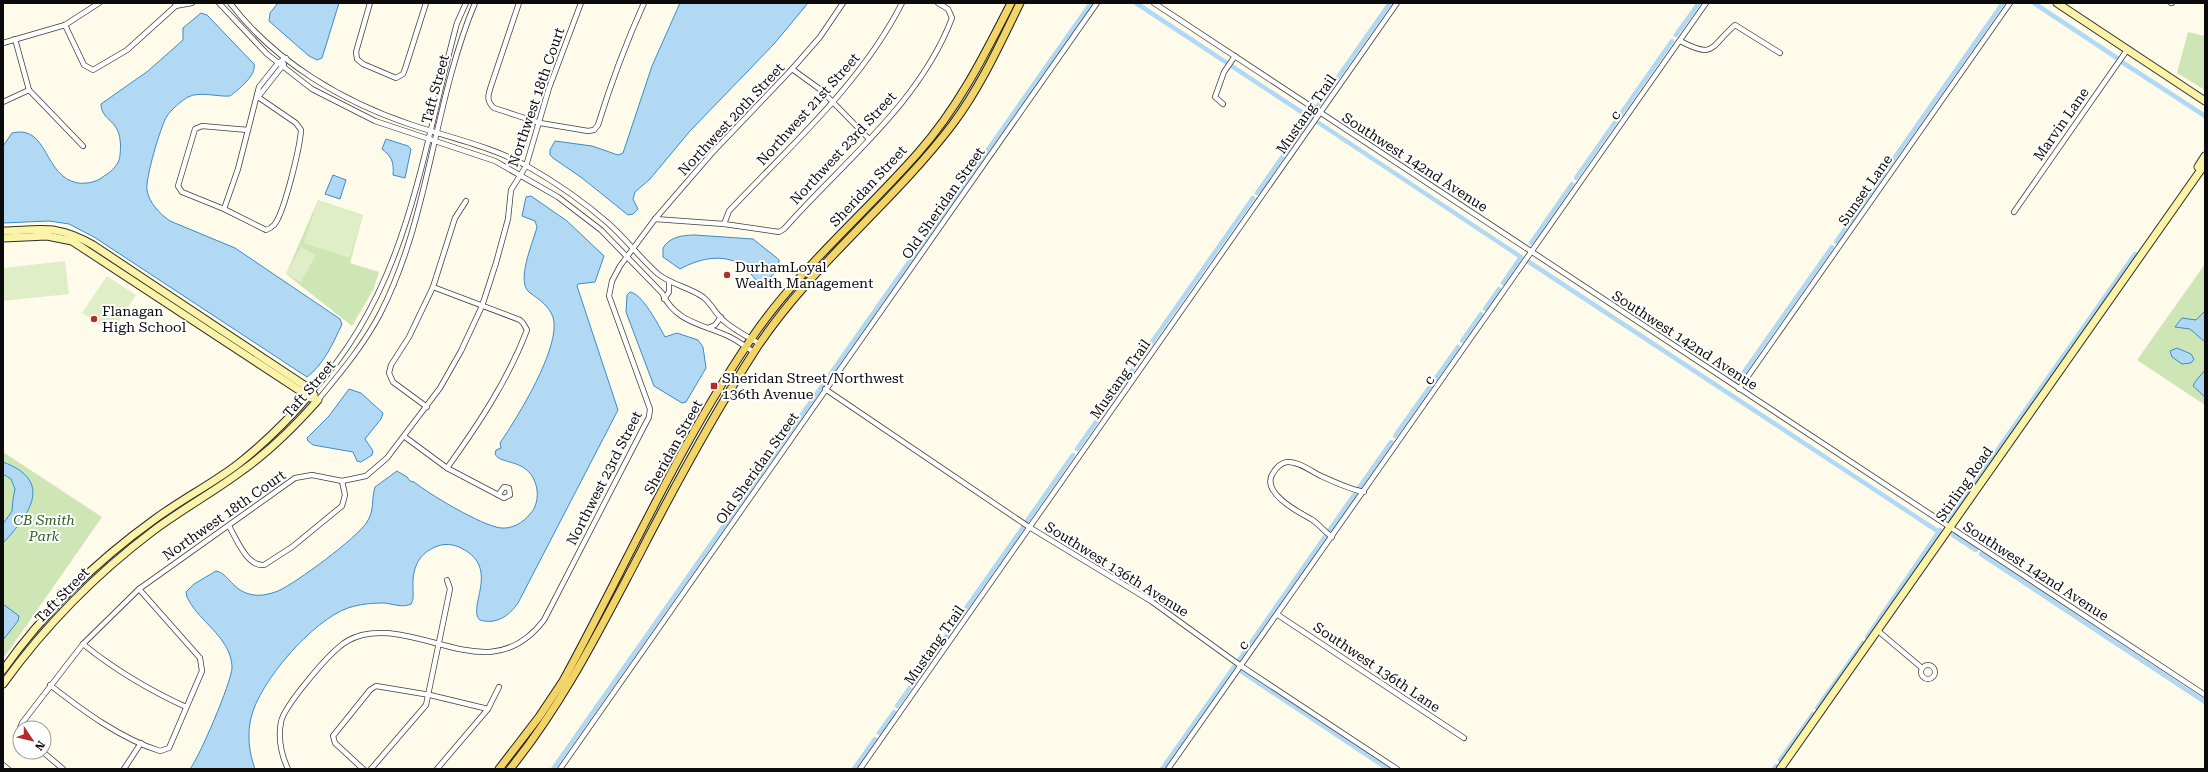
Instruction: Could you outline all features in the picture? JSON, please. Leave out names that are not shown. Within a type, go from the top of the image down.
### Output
[{"type":"main road","name":"Sheridan Street","points":[[499,769],[539,717],[563,681],[700,422],[752,339],[773,310],[801,277],[919,152],[945,119],[972,79],[1011,3]]},
{"type":"main road","name":"Sheridan Street","points":[[510,769],[546,722],[569,687],[689,459],[754,352],[807,283],[924,158],[951,126],[978,86],[1020,3]]},
{"type":"street","points":[[3,43],[64,26],[98,3]]},
{"type":"street","points":[[64,26],[82,62],[90,69],[98,68],[126,50],[175,4],[192,3]]},
{"type":"street","points":[[219,3],[248,36],[278,63],[312,89],[344,107],[375,121],[495,161],[521,174],[558,197],[601,230],[626,258],[662,293],[671,309],[679,316],[708,328],[754,352]]},
{"type":"street","points":[[230,3],[254,29],[286,58],[317,81],[377,113],[430,131],[468,140],[526,166],[564,190],[608,223],[633,249],[669,282],[682,286],[702,297],[723,321],[760,344]]},
{"type":"street","points":[[370,3],[356,52],[357,59],[363,64],[396,78],[402,74],[426,3]]},
{"type":"street","name":"Taft Street","points":[[3,670],[30,635],[90,573],[155,518],[214,480],[264,443],[288,421],[328,375],[354,338],[370,311],[390,269],[410,210],[455,30],[466,3]]},
{"type":"street","name":"Taft Street","points":[[3,684],[36,642],[68,606],[96,579],[154,530],[219,487],[269,450],[318,400],[363,344],[380,314],[398,272],[418,212],[437,132],[466,25],[475,3]]},
{"type":"street","points":[[519,3],[491,86],[488,99],[490,104],[494,108],[540,123],[588,131],[594,130],[598,124],[612,80],[629,35],[644,3]]},
{"type":"street","name":"Northwest 18th Court","points":[[24,720],[50,684],[83,644],[139,589],[295,478],[312,475],[342,481],[366,476],[377,468],[405,437],[427,407],[461,351],[482,306],[508,219],[512,190],[526,166],[540,123],[549,88],[581,3]]},
{"type":"street","name":"Northwest 20th Street","points":[[633,249],[655,219],[712,153],[792,69],[820,37],[843,3]]},
{"type":"street","name":"Northwest 21st Street","points":[[724,224],[729,211],[832,102],[871,56],[902,3]]},
{"type":"street","name":"Northwest 23rd Street","points":[[724,224],[779,232],[899,106],[927,66],[952,18],[951,12],[938,3]]},
{"type":"street","name":"Old Sheridan Street","points":[[560,769],[1097,3]]},
{"type":"street","name":"Southwest 142nd Avenue","points":[[1154,3],[2205,695]]},
{"type":"street","name":"Mustang Trail","points":[[860,769],[1398,3]]},
{"type":"street","name":"c","points":[[1168,769],[1278,615],[1328,534],[1362,492],[1706,3]]},
{"type":"street","name":"Sunset Lane","points":[[1739,389],[2010,3]]},
{"type":"street","points":[[2057,3],[2205,101]]},
{"type":"street","points":[[1680,41],[1698,50],[1704,51],[1711,48],[1735,25],[1780,53]]},
{"type":"street","points":[[15,39],[29,90],[83,146]]},
{"type":"street","name":"Marvin Lane","points":[[2014,212],[2127,50]]},
{"type":"street","points":[[1223,104],[1215,97],[1224,72],[1235,56]]},
{"type":"street","points":[[224,209],[260,87],[278,63],[286,58]]},
{"type":"street","points":[[258,97],[283,67],[286,58]]},
{"type":"street","points":[[792,69],[821,90],[869,139]]},
{"type":"street","points":[[3,102],[29,90]]},
{"type":"street","points":[[248,130],[202,126],[195,129],[178,181],[179,189],[188,195],[224,209],[261,228],[270,228],[278,217],[291,178],[301,130],[296,123],[258,97]]},
{"type":"street","name":"Stirling Road","points":[[2170,214],[2205,156]]},
{"type":"street","name":"Stirling Road","points":[[1780,769],[2205,164]]},
{"type":"street","points":[[427,407],[393,382],[390,377],[391,365],[409,337],[433,288],[455,218],[466,201]]},
{"type":"street","points":[[410,210],[418,212]]},
{"type":"street","points":[[655,219],[724,224]]},
{"type":"street","points":[[3,231],[46,228],[75,234],[307,386],[310,394]]},
{"type":"street","points":[[3,238],[47,236],[72,241],[318,400]]},
{"type":"street","name":"Northwest 23rd Street","points":[[288,769],[283,759],[280,745],[281,721],[289,705],[339,647],[361,635],[393,634],[440,645],[485,653],[505,650],[524,641],[534,633],[544,620],[650,417],[650,409],[609,296],[612,280],[633,249]]},
{"type":"street","points":[[390,269],[398,272]]},
{"type":"street","points":[[150,282],[150,292]]},
{"type":"street","points":[[664,299],[669,292],[669,282]]},
{"type":"street","points":[[433,288],[523,323],[527,330],[503,382],[478,424],[447,468]]},
{"type":"street","points":[[708,328],[715,325],[721,317]]},
{"type":"street","points":[[354,338],[363,344]]},
{"type":"street","name":"Southwest 136th Avenue","points":[[826,389],[1029,527],[1151,601],[1241,666],[1397,769]]},
{"type":"street","points":[[405,437],[447,468],[498,495]]},
{"type":"street","points":[[1328,534],[1282,500],[1271,487],[1270,477],[1278,466],[1287,462],[1300,465],[1336,483],[1362,492]]},
{"type":"street","points":[[214,480],[219,487]]},
{"type":"street","points":[[229,526],[250,561],[259,566],[264,565],[292,547],[342,506],[345,495],[342,481]]},
{"type":"street","points":[[371,769],[426,705],[430,695],[450,589],[447,580]]},
{"type":"street","points":[[50,684],[97,720],[141,743],[160,751],[166,750],[172,742],[202,671],[202,664],[200,658],[139,589]]},
{"type":"street","name":"Southwest 136th Lane","points":[[1278,615],[1464,738]]},
{"type":"street","points":[[1877,630],[1922,668]]},
{"type":"street","points":[[83,644],[109,665],[147,689],[186,707]]},
{"type":"street","points":[[363,769],[333,740],[333,736],[370,690],[376,686],[430,695],[488,709]]},
{"type":"street","points":[[437,769],[488,709],[499,687]]},
{"type":"street","points":[[124,769],[141,743]]},
{"type":"street","points":[[52,760],[63,769]]},
{"type":"street","points":[[3,765],[8,769]]},
{"type":"green space","points":[[2188,32],[2205,36],[2205,90],[2177,73]]},
{"type":"green space","points":[[318,200],[363,215],[350,263],[379,272],[373,290],[352,326],[286,274]]},
{"type":"green space","points":[[318,200],[363,215],[350,258],[304,243]]},
{"type":"green space","points":[[301,247],[316,255],[301,282],[286,274]]},
{"type":"green space","points":[[65,261],[69,294],[3,301],[3,268]]},
{"type":"green space","points":[[2205,264],[2205,405],[2137,360]]},
{"type":"green space","points":[[107,276],[136,295],[112,332],[82,313]]},
{"type":"green space","name":"CB Smith Park","points":[[3,452],[102,517],[3,659]]},
{"type":"water","points":[[278,3],[339,3],[322,58],[317,60],[309,56],[269,21],[270,13]]},
{"type":"water","points":[[680,3],[808,3],[774,44],[690,131],[650,179],[635,192],[633,199],[638,209],[633,214],[628,215],[582,178],[553,158],[550,155],[550,150],[555,141],[592,146],[618,155],[623,153],[652,66]]},
{"type":"water","points":[[201,13],[207,15],[254,64],[253,73],[238,90],[230,96],[203,94],[193,95],[182,101],[167,116],[161,130],[148,175],[148,195],[156,208],[170,221],[235,248],[340,319],[342,324],[331,346],[323,360],[307,377],[94,237],[69,224],[49,221],[3,223],[3,146],[12,133],[24,132],[33,136],[40,143],[58,171],[67,179],[78,183],[85,183],[101,178],[117,165],[120,158],[120,140],[117,129],[102,111],[101,104],[148,71],[183,40],[183,28]]},
{"type":"water","points":[[386,139],[408,146],[411,149],[405,178],[393,175],[392,160],[382,149]]},
{"type":"water","points":[[333,175],[346,180],[340,199],[325,194]]},
{"type":"water","points":[[531,196],[567,221],[604,256],[595,282],[578,284],[577,286],[618,410],[518,603],[511,612],[502,618],[491,621],[480,620],[477,614],[477,606],[481,587],[481,576],[479,566],[473,556],[461,548],[452,545],[438,546],[429,550],[420,559],[415,569],[413,576],[413,600],[411,604],[401,606],[375,603],[348,608],[319,625],[289,654],[265,687],[256,703],[251,718],[249,744],[255,769],[190,769],[201,750],[214,719],[232,668],[230,656],[225,645],[195,610],[187,597],[186,592],[194,584],[216,571],[224,575],[236,587],[254,595],[269,594],[287,586],[326,560],[361,529],[367,522],[371,513],[375,487],[397,471],[407,477],[410,481],[414,482],[456,509],[492,526],[505,528],[517,525],[533,511],[537,494],[535,482],[531,474],[520,465],[502,460],[495,454],[496,450],[501,448],[500,443],[517,417],[536,382],[545,363],[554,330],[553,317],[549,309],[530,293],[526,288],[524,280],[526,262],[537,227],[535,221],[522,216],[526,197]]},
{"type":"water","points":[[695,235],[753,239],[779,260],[778,268],[770,278],[759,282],[746,268],[730,260],[713,258],[696,262],[680,269],[663,257],[663,248],[669,241],[681,236]]},
{"type":"water","points":[[630,292],[640,298],[645,304],[665,337],[677,333],[698,340],[703,347],[706,368],[686,402],[682,403],[654,386],[626,312],[627,295]]},
{"type":"water","points":[[2205,311],[2205,342],[2190,329],[2175,327],[2182,318],[2196,320]]},
{"type":"water","points":[[2177,348],[2191,354],[2194,359],[2191,363],[2182,364],[2172,357],[2170,351]]},
{"type":"water","points":[[2205,370],[2205,397],[2193,386]]},
{"type":"water","points":[[349,389],[361,393],[383,413],[381,419],[365,439],[373,451],[372,455],[361,462],[357,461],[353,452],[313,445],[307,438],[329,416]]},
{"type":"water","points":[[3,462],[19,470],[28,479],[33,488],[32,499],[22,521],[3,543],[3,524],[12,511],[15,489],[11,479],[3,474]]},
{"type":"water","points":[[3,604],[19,616],[18,621],[3,640]]},
{"type":"waterway","points":[[553,769],[1091,3]]},
{"type":"waterway","points":[[1136,3],[1312,119]]},
{"type":"waterway","points":[[1317,107],[1390,3]]},
{"type":"waterway","points":[[1676,35],[1699,3]]},
{"type":"waterway","points":[[1888,167],[2003,3]]},
{"type":"waterway","points":[[2034,3],[2117,58]]},
{"type":"waterway","points":[[1576,178],[1672,41]]},
{"type":"waterway","points":[[2122,62],[2205,116]]},
{"type":"waterway","points":[[1257,193],[1314,112]]},
{"type":"waterway","points":[[1319,123],[1521,257],[1503,283]]},
{"type":"waterway","points":[[1836,242],[1884,173]]},
{"type":"waterway","points":[[1531,243],[1572,184]]},
{"type":"waterway","points":[[1077,449],[1253,198]]},
{"type":"waterway","points":[[1737,382],[1832,247]]},
{"type":"waterway","points":[[1949,519],[2135,254]]},
{"type":"waterway","points":[[1529,262],[1939,532]]},
{"type":"waterway","points":[[1485,309],[1499,289]]},
{"type":"waterway","points":[[1462,341],[1481,314]]},
{"type":"waterway","points":[[1395,436],[1458,347]]},
{"type":"waterway","points":[[1239,660],[1391,442]]},
{"type":"waterway","points":[[1027,521],[1073,455]]},
{"type":"waterway","points":[[897,706],[1024,526]]},
{"type":"waterway","points":[[1867,637],[1940,530]]},
{"type":"waterway","points":[[1953,535],[1976,550]]},
{"type":"waterway","points":[[1981,554],[2205,702]]},
{"type":"waterway","points":[[1817,708],[1863,643]]},
{"type":"waterway","points":[[1162,769],[1234,667]]},
{"type":"waterway","points":[[1242,672],[1388,769]]},
{"type":"waterway","points":[[879,733],[894,712]]},
{"type":"waterway","points":[[1780,760],[1813,714]]},
{"type":"waterway","points":[[854,769],[875,739]]},
{"type":"place","name":"DurhamLoyal Wealth Management","points":[[727,275]]},
{"type":"place","name":"Flanagan High School","points":[[94,319]]},
{"type":"place","name":"Sheridan Street/Northwest 136th Avenue","points":[[714,386]]}]
